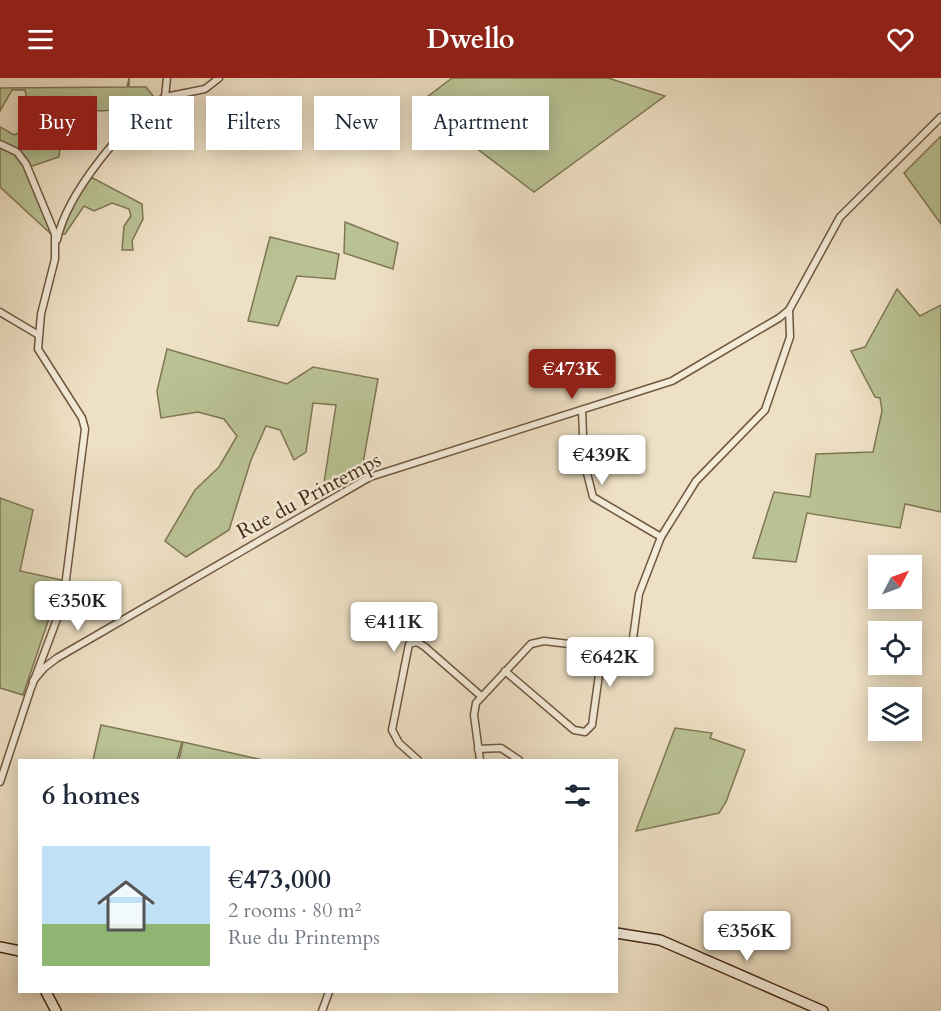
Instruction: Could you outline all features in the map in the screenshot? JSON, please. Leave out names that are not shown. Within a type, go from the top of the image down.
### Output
[{"type":"main road","points":[[618,933],[668,943],[823,1011]]},
{"type":"main road","points":[[0,944],[18,948]]},
{"type":"main road","points":[[47,993],[56,1011]]},
{"type":"street","points":[[165,96],[167,78]]},
{"type":"street","points":[[174,96],[204,89],[219,78]]},
{"type":"street","name":"Rue du Printemps","points":[[33,681],[57,658],[370,477],[681,376],[779,318],[789,310],[840,218],[941,117]]},
{"type":"street","points":[[0,144],[17,152],[26,164],[49,213],[57,242]]},
{"type":"street","points":[[0,782],[33,681],[63,603],[85,429],[82,418],[40,355],[37,334],[56,259],[57,242],[65,220],[96,163],[109,150]]},
{"type":"street","points":[[631,653],[639,594],[661,537],[696,482],[765,410],[790,337],[789,310]]},
{"type":"street","points":[[0,312],[37,334]]},
{"type":"street","points":[[582,410],[584,461],[594,497],[661,537]]},
{"type":"street","points":[[417,759],[399,744],[392,730],[409,644],[417,642],[425,647],[481,696]]},
{"type":"street","points":[[480,759],[474,707],[481,696],[525,648],[538,642],[600,649],[602,657],[592,725],[585,732],[574,730],[505,671]]},
{"type":"street","points":[[478,749],[501,748],[518,759]]},
{"type":"street","points":[[322,1011],[328,993]]},
{"type":"green space","points":[[129,78],[129,87],[146,87],[153,96],[109,96],[109,110],[97,111],[97,96],[26,96],[25,90],[12,90],[0,111],[0,88],[127,87]]},
{"type":"green space","points":[[452,78],[608,78],[665,96],[534,192],[479,150],[549,150],[549,96],[428,96]]},
{"type":"green space","points":[[0,127],[14,135],[18,133],[18,150],[60,150],[59,157],[26,168],[50,225],[57,227],[75,192],[87,175],[142,204],[143,219],[132,241],[133,250],[122,250],[124,226],[131,216],[129,209],[112,203],[94,211],[84,206],[65,234],[51,234],[0,187]]},
{"type":"green space","points":[[941,136],[941,224],[904,173]]},
{"type":"green space","points":[[345,222],[398,243],[393,269],[344,253]]},
{"type":"green space","points":[[270,237],[339,254],[335,279],[297,276],[278,326],[248,321]]},
{"type":"green space","points":[[897,289],[920,316],[941,305],[941,512],[905,504],[900,528],[807,513],[796,562],[753,558],[774,492],[810,497],[816,454],[873,452],[882,411],[880,398],[875,397],[851,351],[865,347]]},
{"type":"green space","points":[[167,349],[287,384],[313,367],[378,379],[360,480],[321,502],[336,405],[313,403],[306,452],[294,460],[280,430],[266,426],[251,460],[229,530],[186,557],[165,541],[195,490],[219,467],[237,436],[224,419],[198,412],[161,418],[157,391]]},
{"type":"green space","points":[[0,498],[33,510],[20,571],[62,580],[23,695],[0,688]]},
{"type":"green space","points":[[101,725],[182,742],[177,759],[93,759]]},
{"type":"green space","points":[[675,728],[712,733],[710,738],[745,750],[726,802],[719,813],[636,831]]},
{"type":"green space","points":[[183,742],[259,759],[179,759]]}]
